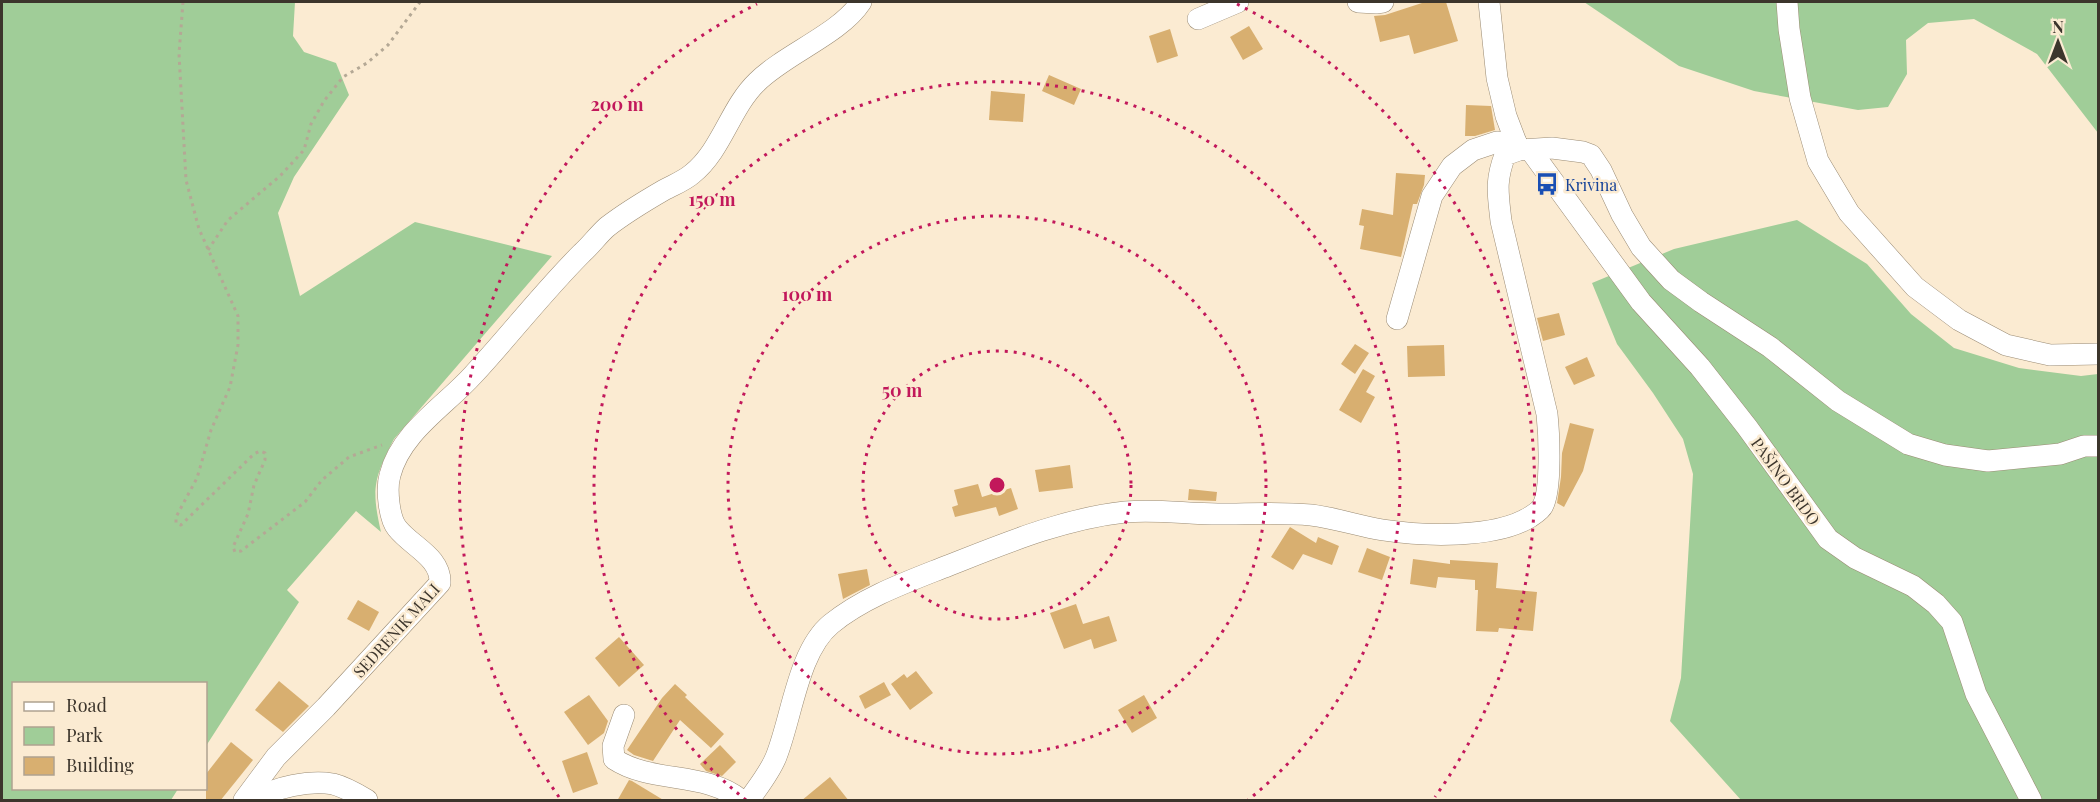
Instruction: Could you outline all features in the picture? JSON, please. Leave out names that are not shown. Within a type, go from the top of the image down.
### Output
[{"type":"street","name":"SEDRENIK MALI","points":[[244,801],[276,757],[342,690],[440,583],[441,572],[436,564],[396,527],[389,503],[389,476],[402,448],[427,418],[452,398],[474,374],[551,283],[606,228],[633,208],[691,175],[705,160],[741,100],[758,80],[845,19],[861,2]]},
{"type":"street","points":[[1198,19],[1238,2]]},
{"type":"street","points":[[1358,2],[1383,2]]},
{"type":"street","name":"PAŠINO BRDO","points":[[1489,2],[1497,78],[1506,116],[1522,148],[1641,302],[1700,367],[1747,427],[1828,539],[1855,558],[1913,586],[1936,604],[1952,622],[1976,694],[2031,801]]},
{"type":"street","points":[[1787,2],[1800,98],[1818,161],[1849,213],[1915,287],[1959,320],[2006,345],[2050,355],[2098,354]]},
{"type":"street","points":[[1397,320],[1432,196],[1452,166],[1473,150],[1497,142],[1522,148],[1552,148],[1583,152],[1591,155],[1601,170],[1622,215],[1641,247],[1671,280],[1770,347],[1838,401],[1908,444],[1945,455],[1988,461],[2060,454],[2084,446],[2098,446]]},
{"type":"street","points":[[749,801],[775,760],[804,666],[815,640],[831,624],[874,597],[994,546],[1086,518],[1125,512],[1159,510],[1215,514],[1312,515],[1384,530],[1431,534],[1484,531],[1507,527],[1530,517],[1542,507],[1547,487],[1550,445],[1547,414],[1501,221],[1497,190],[1498,174],[1505,155],[1522,148]]},
{"type":"street","points":[[624,715],[613,746],[614,759],[626,766],[701,782],[730,792],[741,801]]},
{"type":"street","points":[[255,801],[264,794],[316,782],[335,784],[354,792],[367,801]]},
{"type":"path","points":[[183,2],[178,54],[186,180],[207,250],[238,316],[238,345],[230,387],[211,430],[197,478],[176,517],[176,523],[181,525],[254,454],[260,451],[265,453],[265,460],[254,485],[248,514],[233,547],[235,552],[241,551],[305,502],[322,480],[349,458],[382,445],[402,448]]},
{"type":"path","points":[[207,250],[228,220],[273,182],[304,150],[311,124],[343,77],[367,63],[388,45],[420,2]]},
{"type":"green space","points":[[2,2],[295,2],[293,36],[304,52],[336,63],[349,95],[294,177],[278,213],[300,296],[415,222],[552,256],[394,439],[378,474],[376,484],[376,505],[381,532],[356,511],[287,590],[299,602],[207,744],[207,682],[12,682],[12,790],[177,790],[171,800],[2,800]]},
{"type":"green space","points":[[1584,2],[2098,2],[2098,133],[2037,54],[1974,19],[1928,23],[1906,40],[1907,74],[1888,107],[1858,110],[1754,91],[1679,66]]},
{"type":"green space","points":[[1797,220],[1867,264],[1911,314],[1954,348],[2019,368],[2081,376],[2098,374],[2098,800],[1741,800],[1670,721],[1681,678],[1693,474],[1683,439],[1617,344],[1592,283],[1674,249]]},
{"type":"building","points":[[1425,2],[1446,2],[1458,41],[1414,54],[1409,35],[1380,42],[1374,16],[1385,15]]},
{"type":"building","points":[[1249,26],[1263,49],[1243,60],[1230,37]]},
{"type":"building","points":[[1170,29],[1178,56],[1157,63],[1149,36]]},
{"type":"building","points":[[1049,75],[1081,89],[1074,105],[1042,91]]},
{"type":"building","points":[[991,91],[1025,94],[1023,122],[989,120]]},
{"type":"building","points":[[1466,105],[1491,106],[1495,130],[1475,136],[1465,136]]},
{"type":"building","points":[[1396,173],[1425,175],[1417,204],[1413,204],[1401,257],[1360,249],[1364,226],[1359,225],[1362,209],[1393,215]]},
{"type":"building","points":[[1559,313],[1565,335],[1543,341],[1537,318]]},
{"type":"building","points":[[1355,344],[1369,353],[1355,374],[1341,364]]},
{"type":"building","points":[[1444,345],[1445,376],[1408,377],[1407,346]]},
{"type":"building","points":[[1587,357],[1595,376],[1574,385],[1565,367]]},
{"type":"building","points":[[1363,369],[1375,376],[1366,392],[1375,397],[1361,423],[1339,410]]},
{"type":"building","points":[[1570,423],[1594,429],[1583,471],[1564,507],[1557,503],[1562,453]]},
{"type":"building","points":[[1070,465],[1073,488],[1039,492],[1035,470]]},
{"type":"building","points":[[978,484],[982,497],[1011,488],[1018,509],[999,516],[996,507],[955,517],[952,507],[958,505],[954,490]]},
{"type":"building","points":[[1189,489],[1217,492],[1216,501],[1188,500]]},
{"type":"building","points":[[1290,527],[1316,543],[1318,537],[1339,546],[1332,565],[1303,554],[1293,570],[1271,557]]},
{"type":"building","points":[[1367,548],[1390,557],[1382,580],[1358,572]]},
{"type":"building","points":[[1413,559],[1450,564],[1450,560],[1498,563],[1496,588],[1537,592],[1533,631],[1499,628],[1498,632],[1476,631],[1478,590],[1475,590],[1475,580],[1438,577],[1436,588],[1410,584]]},
{"type":"building","points":[[867,569],[870,585],[843,599],[838,574]]},
{"type":"building","points":[[358,600],[379,612],[369,631],[347,619]]},
{"type":"building","points":[[1076,604],[1083,624],[1109,616],[1117,641],[1094,649],[1091,639],[1064,649],[1050,613]]},
{"type":"building","points":[[619,637],[644,665],[619,687],[595,658]]},
{"type":"building","points":[[916,671],[933,693],[910,710],[891,684],[904,674],[907,678]]},
{"type":"building","points":[[279,681],[309,706],[283,732],[255,710]]},
{"type":"building","points":[[884,682],[891,695],[865,709],[859,696]]},
{"type":"building","points":[[675,684],[687,695],[685,697],[724,734],[711,748],[680,720],[653,761],[634,755],[627,750],[662,698]]},
{"type":"building","points":[[589,695],[608,721],[604,733],[588,745],[564,712]]},
{"type":"building","points":[[1144,695],[1157,718],[1132,733],[1118,710]]},
{"type":"building","points":[[231,742],[253,760],[220,801],[206,801],[207,773]]},
{"type":"building","points":[[720,745],[736,762],[722,776],[706,771],[700,764]]},
{"type":"building","points":[[587,752],[598,784],[573,793],[562,761]]},
{"type":"building","points":[[830,777],[849,801],[801,801]]},
{"type":"building","points":[[629,780],[632,781],[665,801],[617,801]]},
{"type":"place","name":"Krivina","points":[[1547,184]]}]
